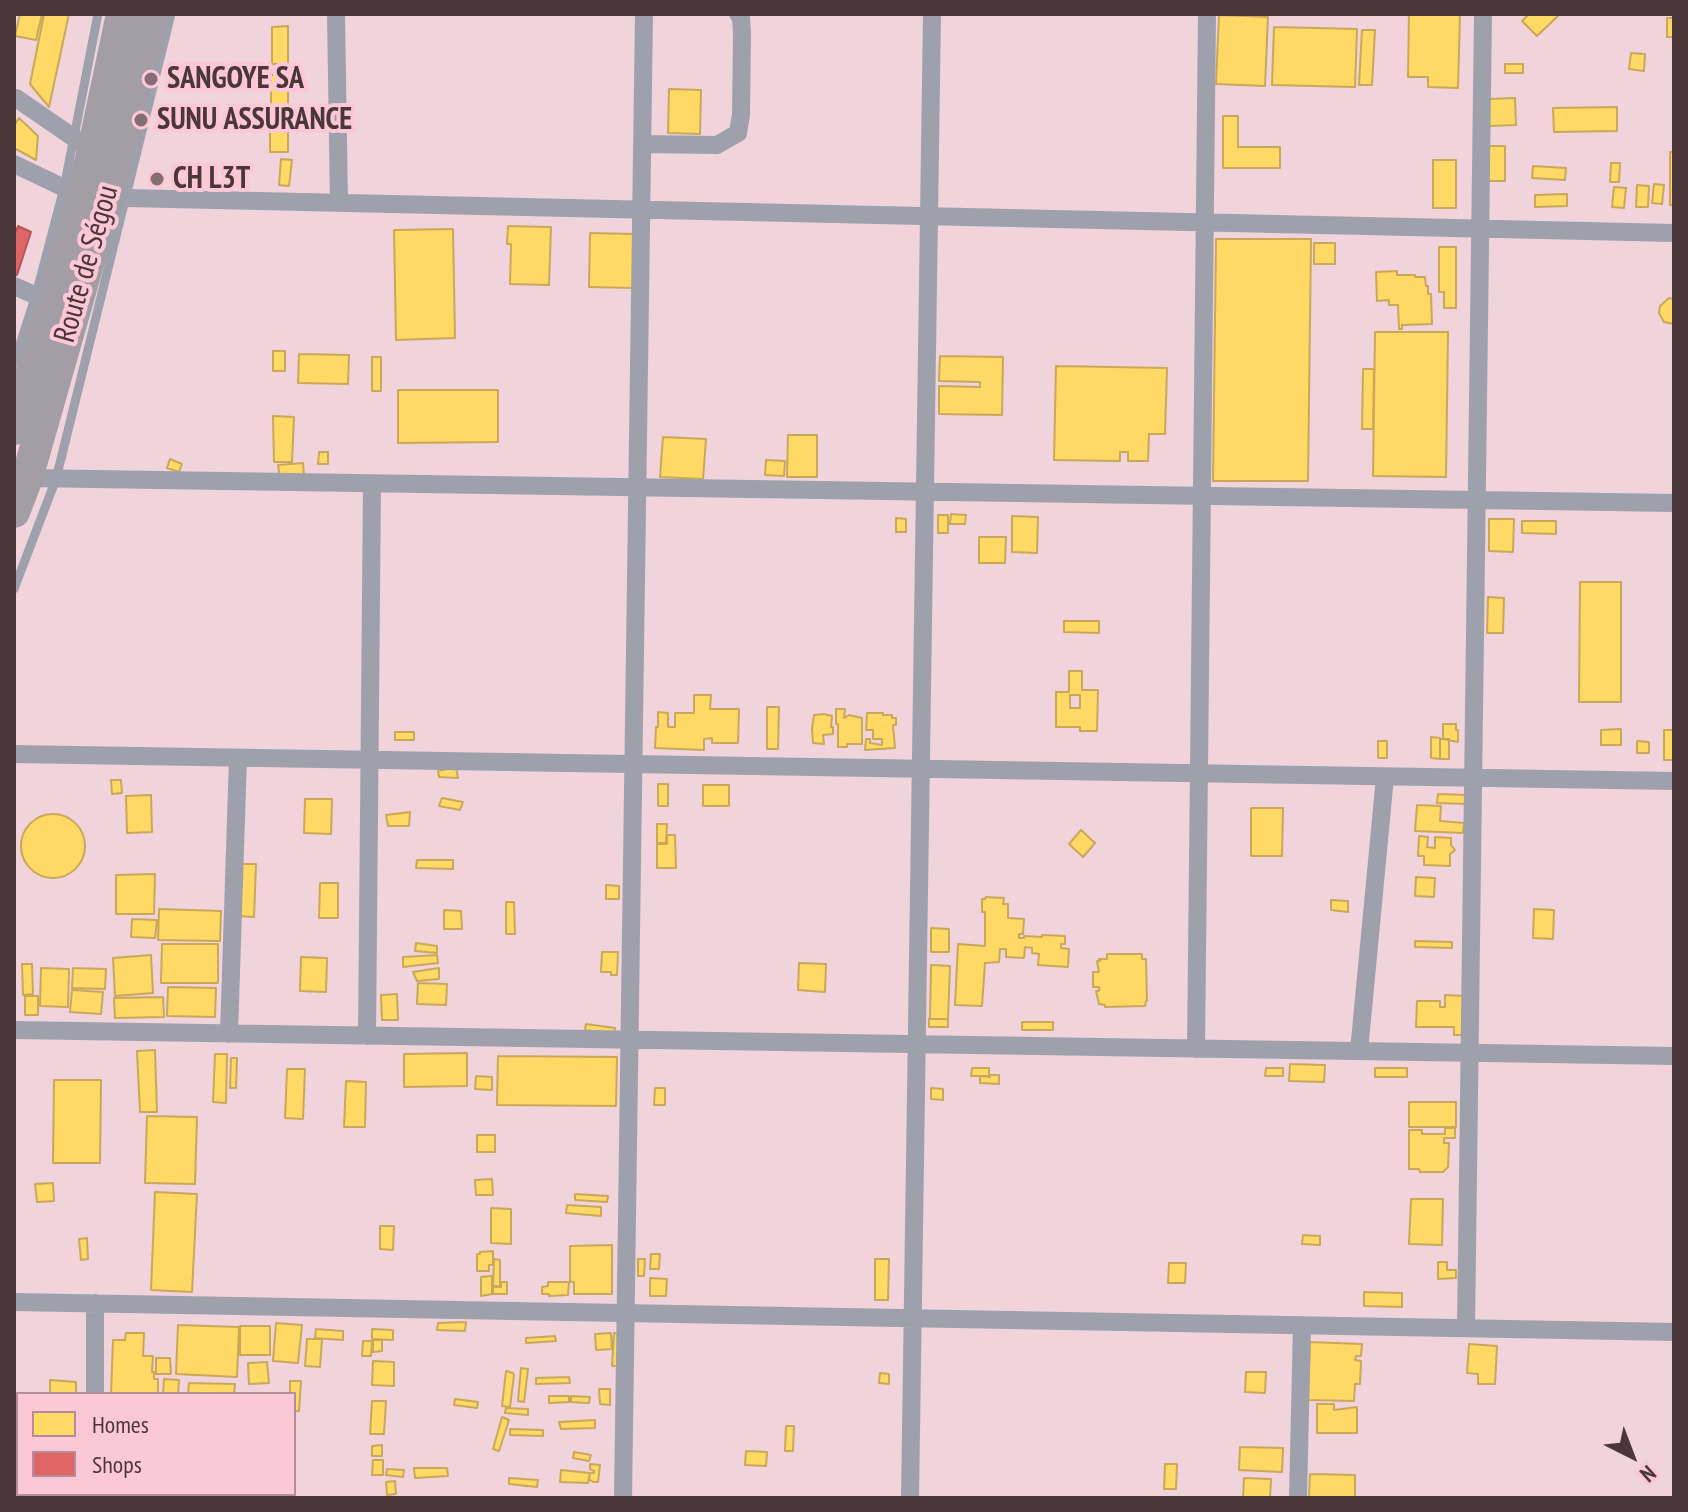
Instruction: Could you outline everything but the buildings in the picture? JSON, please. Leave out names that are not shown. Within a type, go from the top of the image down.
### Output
[{"type":"highway","name":"Route de Ségou","points":[[14,429],[83,144],[122,14]]},
{"type":"highway","name":"Route de Ségou","points":[[14,512],[42,479],[152,14]]},
{"type":"street","points":[[336,14],[339,203]]},
{"type":"street","points":[[623,1498],[644,14]]},
{"type":"street","points":[[643,144],[717,145],[738,133],[742,35],[738,14]]},
{"type":"street","points":[[910,1498],[932,14]]},
{"type":"street","points":[[1196,1049],[1207,14]]},
{"type":"street","points":[[1466,1328],[1483,14]]},
{"type":"street","points":[[15,99],[83,144]]},
{"type":"street","points":[[14,164],[72,192]]},
{"type":"street","points":[[126,198],[1674,233]]},
{"type":"street","points":[[14,286],[44,299]]},
{"type":"street","points":[[42,479],[1674,503]]},
{"type":"street","points":[[367,1036],[372,484]]},
{"type":"street","points":[[14,754],[1674,781]]},
{"type":"street","points":[[229,1034],[238,758]]},
{"type":"street","points":[[1359,1051],[1385,777]]},
{"type":"street","points":[[14,1030],[1674,1056]]},
{"type":"street","points":[[14,1302],[1674,1332]]},
{"type":"street","points":[[95,1303],[95,1392]]},
{"type":"street","points":[[1298,1498],[1302,1325]]},
{"type":"lane","points":[[83,144],[98,14]]},
{"type":"lane","points":[[14,589],[42,479],[126,198],[171,14]]},
{"type":"lane","points":[[14,363],[44,299]]},
{"type":"place","name":"SANGOYE SA","points":[[151,79]]},
{"type":"place","name":"SUNU ASSURANCE","points":[[141,120]]},
{"type":"place","name":"CH L3T","points":[[157,179]]}]
